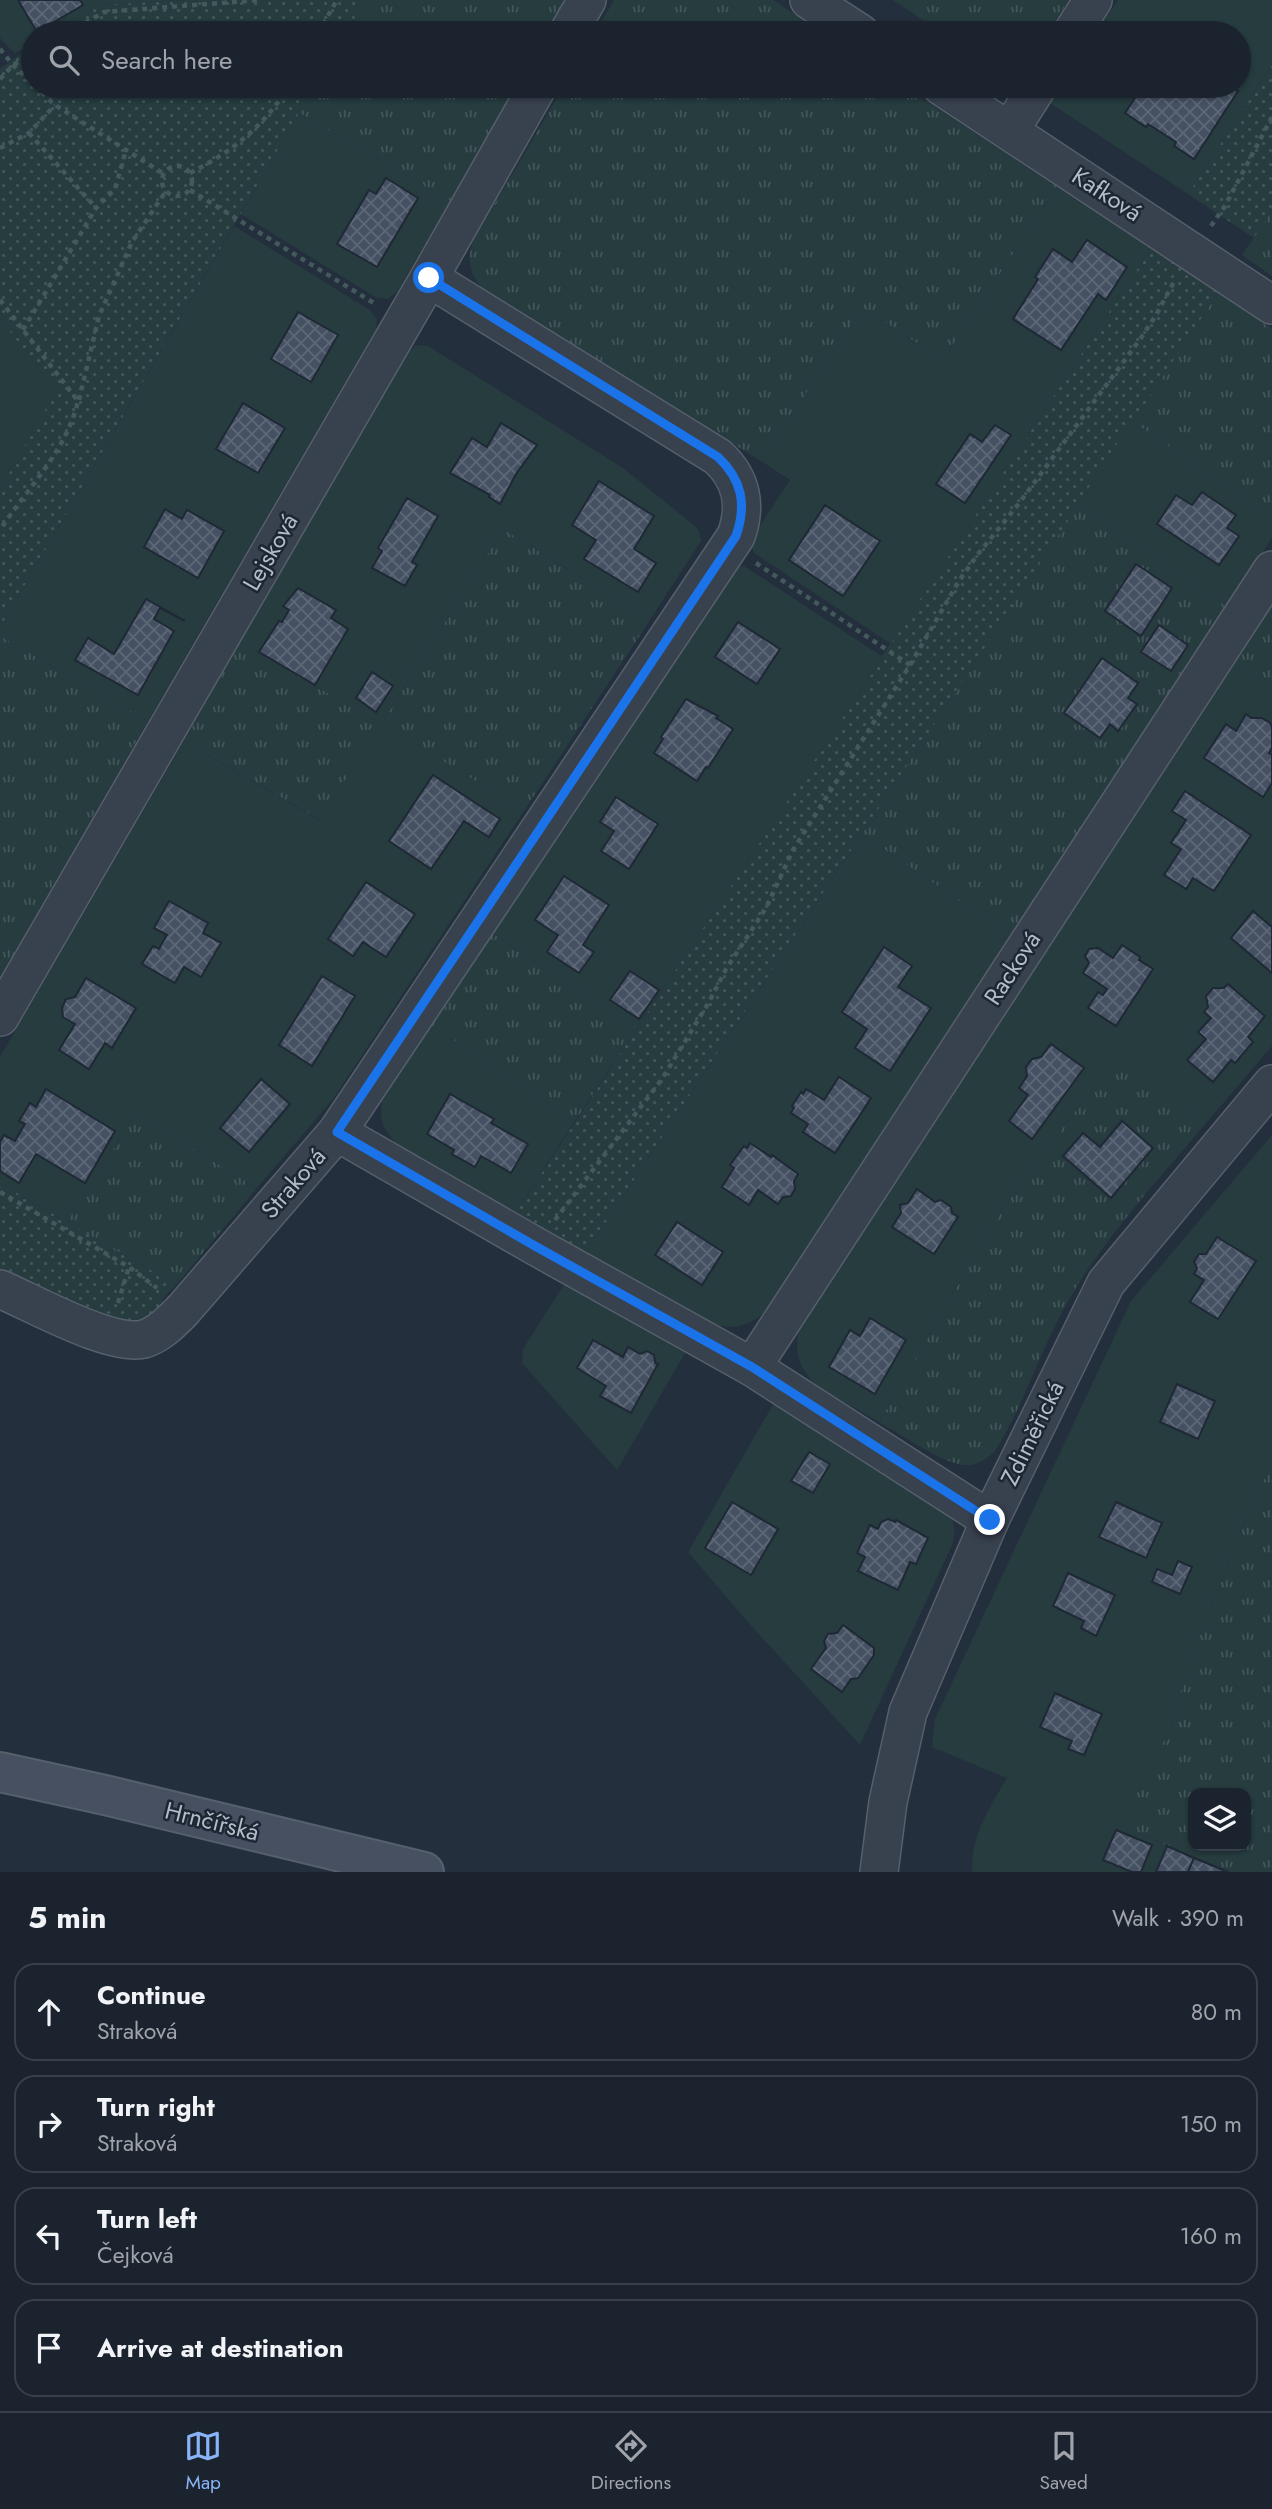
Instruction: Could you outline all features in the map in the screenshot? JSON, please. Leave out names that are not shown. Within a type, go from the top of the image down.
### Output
[{"type":"street","points":[[575,21],[587,0]]},
{"type":"street","points":[[809,0],[841,21]]},
{"type":"street","points":[[1080,21],[1093,0]]},
{"type":"street","name":"Lejsková","points":[[0,1017],[531,98]]},
{"type":"street","name":"Kafková","points":[[960,98],[1272,305]]},
{"type":"street","points":[[1010,130],[1030,98]]},
{"type":"street","name":"Straková","points":[[0,1289],[107,1336],[126,1341],[145,1338],[163,1329],[183,1310],[337,1132],[736,536],[742,519],[743,504],[733,473],[718,457],[429,278]]},
{"type":"street","name":"Racková","points":[[752,1367],[1272,570]]},
{"type":"street","name":"Zdiměřická","points":[[879,1872],[888,1802],[908,1712],[990,1520],[1106,1283],[1272,1084]]},
{"type":"street","points":[[337,1132],[523,1240],[752,1367],[990,1520]]},
{"type":"street","name":"Hrnčířská","points":[[0,1772],[424,1872]]},
{"type":"path","points":[[89,21],[104,12],[260,0]]},
{"type":"path","points":[[325,21],[337,0]]},
{"type":"path","points":[[0,49],[21,73]]},
{"type":"path","points":[[0,79],[21,61]]},
{"type":"path","points":[[48,98],[164,174]]},
{"type":"path","points":[[190,173],[230,151],[265,120],[281,98]]},
{"type":"path","points":[[0,148],[29,133],[55,105]]},
{"type":"path","points":[[547,1231],[662,1079],[726,969],[766,908],[793,850],[910,665],[959,581],[1157,315],[1194,251],[1225,206],[1272,117]]},
{"type":"path","points":[[29,133],[96,208]]},
{"type":"path","points":[[23,330],[96,208],[115,189],[126,150]]},
{"type":"path","points":[[180,166],[190,173],[193,179],[190,190],[177,196],[166,191],[162,184],[164,174],[171,167],[180,166]]},
{"type":"path","points":[[190,190],[387,310]]},
{"type":"path","points":[[0,530],[42,474],[74,421],[99,316],[131,242],[166,191]]},
{"type":"path","points":[[0,300],[78,401]]},
{"type":"path","points":[[729,545],[910,665]]},
{"type":"path","points":[[0,1192],[129,1267],[159,1290]]},
{"type":"path","points":[[114,1314],[129,1267]]},
{"type":"green space","points":[[0,0],[181,0],[101,5],[74,21],[21,21],[21,50],[15,53],[0,38]]},
{"type":"green space","points":[[181,0],[365,0],[353,21],[74,21],[101,5]]},
{"type":"green space","points":[[365,0],[565,2],[554,21],[353,21]]},
{"type":"green space","points":[[614,0],[773,0],[805,21],[602,21]]},
{"type":"green space","points":[[893,0],[1069,0],[1055,21],[925,21]]},
{"type":"green space","points":[[1118,0],[1272,0],[1272,65],[1251,97],[1251,21],[1104,21]]},
{"type":"green space","points":[[21,54],[21,98],[308,98],[0,628],[0,489],[55,391],[0,319],[0,69]]},
{"type":"green space","points":[[1272,65],[1272,211],[1254,238],[1188,194]]},
{"type":"green space","points":[[308,98],[510,98],[450,201],[299,113]]},
{"type":"green space","points":[[557,98],[921,98],[1057,187],[943,360],[863,308],[761,461],[486,291],[476,281],[471,269],[473,241]]},
{"type":"green space","points":[[1054,98],[1251,98],[1188,194],[1050,103]]},
{"type":"green space","points":[[299,113],[450,201],[397,292],[388,299],[377,298],[241,214]]},
{"type":"green space","points":[[1057,187],[1151,248],[891,644],[754,553],[750,543],[753,536],[790,480],[761,461],[863,308],[943,360]]},
{"type":"green space","points":[[1272,211],[1272,276],[1242,255]]},
{"type":"green space","points":[[234,226],[370,310],[377,319],[376,329],[148,721],[0,636],[0,628]]},
{"type":"green space","points":[[1151,248],[1218,293],[586,1253],[516,1212]]},
{"type":"green space","points":[[1218,293],[1272,329],[1272,517],[1132,421]]},
{"type":"green space","points":[[0,319],[56,391],[0,489]]},
{"type":"green space","points":[[419,345],[428,346],[623,468],[695,526],[701,541],[650,620],[503,529],[382,723],[524,811],[333,1099],[257,1188],[136,1113],[67,1222],[0,1183],[0,1057],[184,741],[319,820],[381,724],[240,642],[408,353]]},
{"type":"green space","points":[[1132,421],[1272,517],[1272,538],[1227,607],[1078,504]]},
{"type":"green space","points":[[1078,504],[1227,607],[1011,937],[862,834]]},
{"type":"green space","points":[[503,529],[650,620],[524,811],[382,724],[320,820],[184,741],[240,642],[382,723]]},
{"type":"green space","points":[[744,566],[883,657],[637,1028],[492,933],[737,568]]},
{"type":"green space","points":[[1272,606],[1272,687],[1235,663]]},
{"type":"green space","points":[[0,636],[148,721],[0,977]]},
{"type":"green space","points":[[1235,663],[1272,687],[1272,1046],[1207,1122],[1121,1050],[1002,1209],[879,1422],[812,1381],[798,1355],[799,1331]]},
{"type":"green space","points":[[862,834],[1011,937],[769,1308],[755,1320],[740,1326],[705,1322],[586,1253]]},
{"type":"green space","points":[[492,933],[637,1028],[575,1121],[431,1025]]},
{"type":"green space","points":[[431,1025],[575,1121],[516,1212],[398,1145],[389,1136],[384,1125],[382,1101]]},
{"type":"green space","points":[[1121,1049],[1207,1122],[1135,1207],[1085,1274],[1050,1336],[1006,1433],[995,1451],[989,1457],[971,1465],[947,1460],[879,1422],[1002,1209]]},
{"type":"green space","points":[[136,1113],[257,1188],[176,1285],[67,1222]]},
{"type":"green space","points":[[1272,1135],[1272,1463],[1246,1517],[1207,1616],[1171,1727],[1121,1825],[1228,1872],[972,1872],[978,1834],[1007,1778],[932,1747],[935,1719],[1131,1301]]},
{"type":"green space","points":[[0,1183],[176,1285],[162,1299],[165,1303],[151,1316],[128,1323],[107,1318],[0,1271]]},
{"type":"green space","points":[[565,1283],[685,1353],[617,1470],[522,1363],[523,1349]]},
{"type":"green space","points":[[774,1403],[937,1497],[954,1525],[952,1545],[860,1745],[688,1552]]},
{"type":"green space","points":[[1272,1463],[1272,1872],[1230,1872],[1120,1825],[1171,1727],[1207,1616],[1246,1517]]},
{"type":"building","points":[[18,0],[80,0],[83,5],[56,21],[30,21]]},
{"type":"building","points":[[1135,98],[1233,98],[1194,159],[1174,146],[1176,142],[1125,113]]},
{"type":"building","points":[[386,178],[418,198],[377,267],[337,244],[369,190],[376,194]]},
{"type":"building","points":[[1087,240],[1127,267],[1106,300],[1098,294],[1061,350],[1013,319],[1053,249],[1072,262]]},
{"type":"building","points":[[298,312],[338,335],[311,382],[271,359]]},
{"type":"building","points":[[243,403],[285,428],[258,473],[216,449]]},
{"type":"building","points":[[501,423],[537,445],[516,474],[500,504],[489,497],[490,495],[450,473],[472,438],[487,447]]},
{"type":"building","points":[[995,425],[1011,435],[965,503],[936,484],[970,434],[982,442]]},
{"type":"building","points":[[599,481],[654,516],[634,549],[656,563],[638,592],[584,559],[596,540],[572,525]]},
{"type":"building","points":[[1202,492],[1236,515],[1227,528],[1239,536],[1219,565],[1157,524],[1176,495],[1192,505]]},
{"type":"building","points":[[407,498],[438,516],[412,562],[417,565],[405,586],[372,568],[382,551],[378,548]]},
{"type":"building","points":[[825,505],[880,541],[843,596],[789,560]]},
{"type":"building","points":[[165,509],[182,519],[187,510],[224,531],[198,578],[144,547]]},
{"type":"building","points":[[1136,564],[1172,588],[1141,636],[1105,611]]},
{"type":"building","points":[[298,588],[336,610],[331,618],[348,629],[315,685],[259,652],[279,621],[282,622],[289,610],[283,606]]},
{"type":"building","points":[[146,599],[185,621],[160,608],[154,619],[174,631],[138,695],[75,660],[88,638],[114,654]]},
{"type":"building","points":[[738,622],[780,649],[757,684],[715,657]]},
{"type":"building","points":[[1159,625],[1188,645],[1171,671],[1141,652]]},
{"type":"building","points":[[1102,658],[1138,683],[1128,698],[1137,704],[1118,731],[1110,724],[1100,738],[1064,713]]},
{"type":"building","points":[[372,672],[393,686],[376,712],[356,698]]},
{"type":"building","points":[[686,699],[718,716],[716,718],[733,729],[697,781],[654,753],[663,739],[661,737]]},
{"type":"building","points":[[1246,714],[1251,718],[1262,718],[1272,727],[1272,748],[1269,753],[1272,755],[1272,783],[1263,797],[1204,758],[1226,724],[1236,731]]},
{"type":"building","points":[[433,775],[500,819],[489,837],[464,821],[431,869],[389,841]]},
{"type":"building","points":[[1185,791],[1251,835],[1214,891],[1193,878],[1186,889],[1164,875],[1181,849],[1171,843],[1186,820],[1172,811]]},
{"type":"building","points":[[616,797],[658,824],[629,869],[601,851],[614,831],[600,822]]},
{"type":"building","points":[[564,876],[609,905],[583,945],[594,952],[579,973],[547,952],[558,935],[535,920]]},
{"type":"building","points":[[366,882],[415,914],[386,957],[363,942],[353,956],[328,939]]},
{"type":"building","points":[[169,901],[208,923],[203,933],[221,943],[201,977],[184,967],[175,983],[142,964],[153,946],[159,949],[167,935],[154,928]]},
{"type":"building","points":[[1253,911],[1272,927],[1272,973],[1231,938]]},
{"type":"building","points":[[1122,945],[1153,969],[1116,1026],[1088,1008],[1098,992],[1103,995],[1107,989],[1083,973],[1089,963],[1085,956],[1089,949],[1098,948],[1113,958]]},
{"type":"building","points":[[884,947],[912,966],[898,987],[931,1008],[890,1071],[855,1048],[867,1029],[842,1012]]},
{"type":"building","points":[[630,971],[659,990],[639,1019],[610,1000]]},
{"type":"building","points":[[322,976],[355,996],[312,1066],[279,1045]]},
{"type":"building","points":[[86,978],[136,1008],[112,1048],[105,1043],[89,1069],[59,1050],[75,1024],[63,1017],[62,1008],[66,999],[75,997]]},
{"type":"building","points":[[1228,984],[1265,1016],[1248,1037],[1253,1042],[1235,1063],[1231,1060],[1213,1082],[1187,1060],[1206,1039],[1198,1032],[1211,1018],[1204,1012],[1208,1007],[1206,996],[1213,988],[1224,988]]},
{"type":"building","points":[[1051,1044],[1084,1068],[1032,1139],[1009,1121],[1028,1095],[1019,1088],[1027,1076],[1026,1067],[1032,1059],[1041,1057]]},
{"type":"building","points":[[839,1077],[871,1098],[835,1153],[803,1132],[808,1124],[791,1113],[794,1108],[792,1106],[801,1092],[803,1094],[806,1089],[824,1100]]},
{"type":"building","points":[[261,1079],[290,1104],[249,1152],[220,1128]]},
{"type":"building","points":[[46,1089],[115,1131],[85,1183],[36,1154],[19,1183],[0,1171],[0,1142],[4,1135],[15,1141],[25,1124],[19,1121],[30,1103],[36,1107]]},
{"type":"building","points":[[450,1094],[494,1119],[491,1123],[528,1144],[511,1173],[481,1156],[475,1167],[452,1154],[454,1150],[427,1134]]},
{"type":"building","points":[[1122,1121],[1153,1148],[1111,1198],[1063,1156],[1083,1133],[1100,1147]]},
{"type":"building","points":[[750,1143],[798,1174],[791,1196],[783,1197],[778,1204],[758,1190],[749,1205],[722,1187],[734,1168],[730,1165],[744,1146],[747,1148]]},
{"type":"building","points":[[917,1189],[935,1202],[941,1200],[951,1207],[952,1213],[958,1217],[934,1254],[892,1227],[901,1213],[900,1205],[908,1203]]},
{"type":"building","points":[[677,1222],[723,1252],[702,1285],[655,1255]]},
{"type":"building","points":[[1217,1237],[1256,1261],[1218,1319],[1190,1302],[1204,1280],[1194,1274],[1197,1268],[1194,1262],[1199,1254],[1206,1254]]},
{"type":"building","points":[[870,1318],[906,1340],[875,1394],[829,1367],[850,1330],[860,1336]]},
{"type":"building","points":[[593,1340],[623,1357],[628,1347],[640,1354],[647,1351],[654,1355],[655,1363],[658,1364],[631,1413],[600,1396],[606,1386],[577,1368]]},
{"type":"building","points":[[1177,1384],[1215,1401],[1198,1439],[1160,1422]]},
{"type":"building","points":[[809,1452],[830,1464],[813,1493],[791,1481]]},
{"type":"building","points":[[732,1502],[778,1529],[751,1575],[705,1548]]},
{"type":"building","points":[[1116,1502],[1162,1523],[1146,1558],[1099,1537]]},
{"type":"building","points":[[888,1519],[895,1522],[896,1520],[928,1538],[916,1564],[910,1562],[898,1590],[858,1571],[865,1557],[857,1553],[870,1525],[878,1529],[881,1522]]},
{"type":"building","points":[[1178,1561],[1192,1567],[1180,1594],[1152,1582],[1157,1569],[1172,1575]]},
{"type":"building","points":[[1068,1573],[1115,1595],[1096,1636],[1081,1628],[1084,1621],[1053,1606]]},
{"type":"building","points":[[843,1625],[874,1648],[874,1655],[858,1678],[851,1679],[842,1692],[811,1669],[826,1648],[824,1641],[828,1634],[837,1633]]},
{"type":"building","points":[[1055,1693],[1102,1714],[1084,1755],[1068,1749],[1072,1741],[1040,1727]]},
{"type":"building","points":[[1116,1830],[1152,1845],[1141,1872],[1132,1872],[1103,1860]]},
{"type":"building","points":[[1167,1846],[1194,1858],[1188,1872],[1156,1872]]},
{"type":"building","points":[[1194,1858],[1228,1872],[1188,1872]]},
{"type":"route","points":[[429,278],[718,457],[733,473],[739,487],[743,504],[742,519],[736,536],[337,1132],[752,1367],[990,1520]]}]
